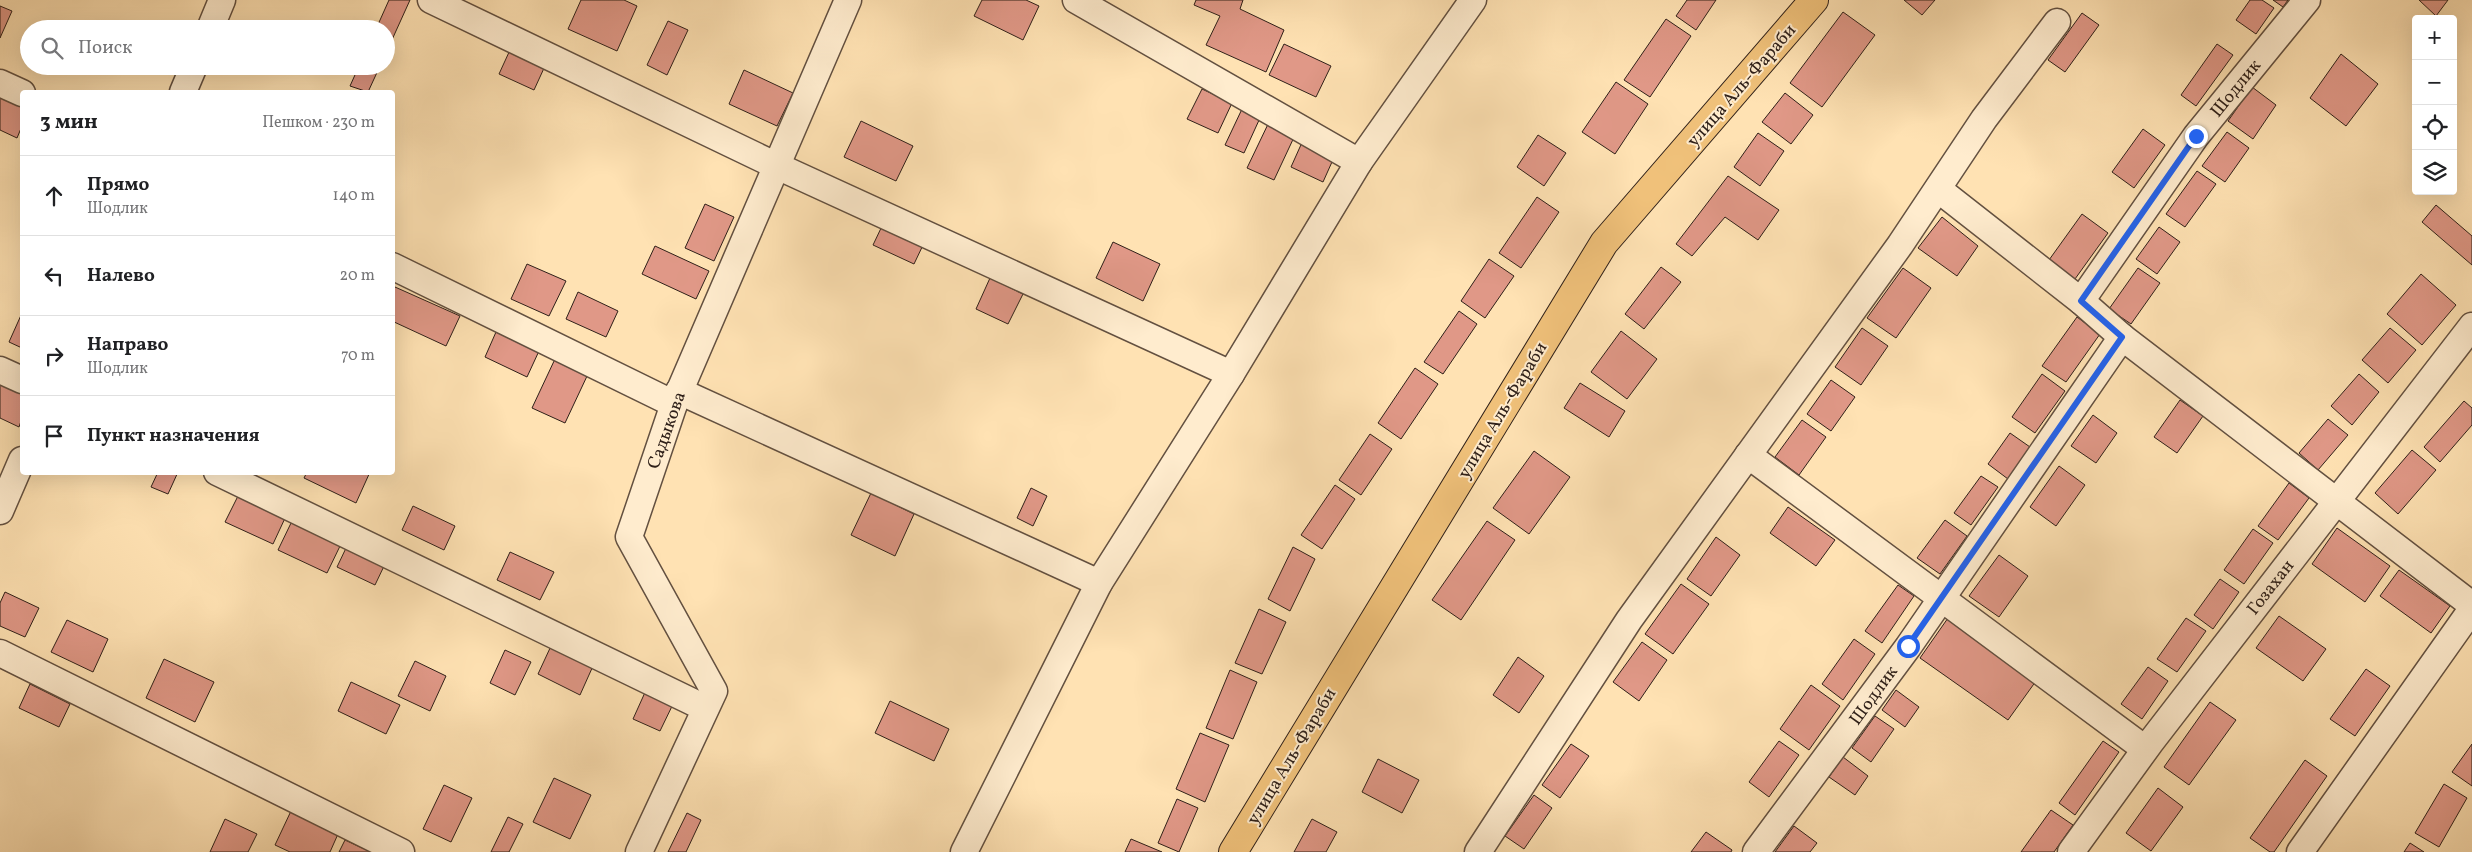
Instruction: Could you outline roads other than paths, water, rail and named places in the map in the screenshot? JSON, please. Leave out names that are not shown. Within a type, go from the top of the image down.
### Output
[{"type":"main road","name":"улица Аль-Фараби","points":[[1233,852],[1604,244],[1814,0]]},
{"type":"street","points":[[214,20],[222,0]]},
{"type":"street","points":[[431,0],[777,166],[1231,374]]},
{"type":"street","name":"Садыкова","points":[[639,852],[714,691],[629,537],[677,398],[848,0]]},
{"type":"street","points":[[1076,0],[1359,162]]},
{"type":"street","points":[[964,852],[1099,583],[1231,374],[1359,162],[1473,0]]},
{"type":"street","name":"Шодлик","points":[[2081,301],[2196,136],[2307,0]]},
{"type":"street","points":[[1478,852],[1629,620],[1900,245],[1984,119],[2057,22]]},
{"type":"street","points":[[184,90],[190,75]]},
{"type":"street","points":[[0,84],[20,92]]},
{"type":"street","points":[[1938,189],[2081,301],[2122,337],[2472,607],[2300,852]]},
{"type":"street","points":[[395,267],[677,398],[1099,583]]},
{"type":"street","name":"Гозахан","points":[[2071,852],[2145,749],[2472,326]]},
{"type":"street","name":"Шодлик","points":[[1756,852],[1942,598],[2122,337]]},
{"type":"street","points":[[0,370],[20,379]]},
{"type":"street","points":[[1748,455],[2145,749]]},
{"type":"street","points":[[0,511],[20,465]]},
{"type":"street","points":[[224,475],[705,708]]},
{"type":"street","points":[[0,653],[401,852]]}]
